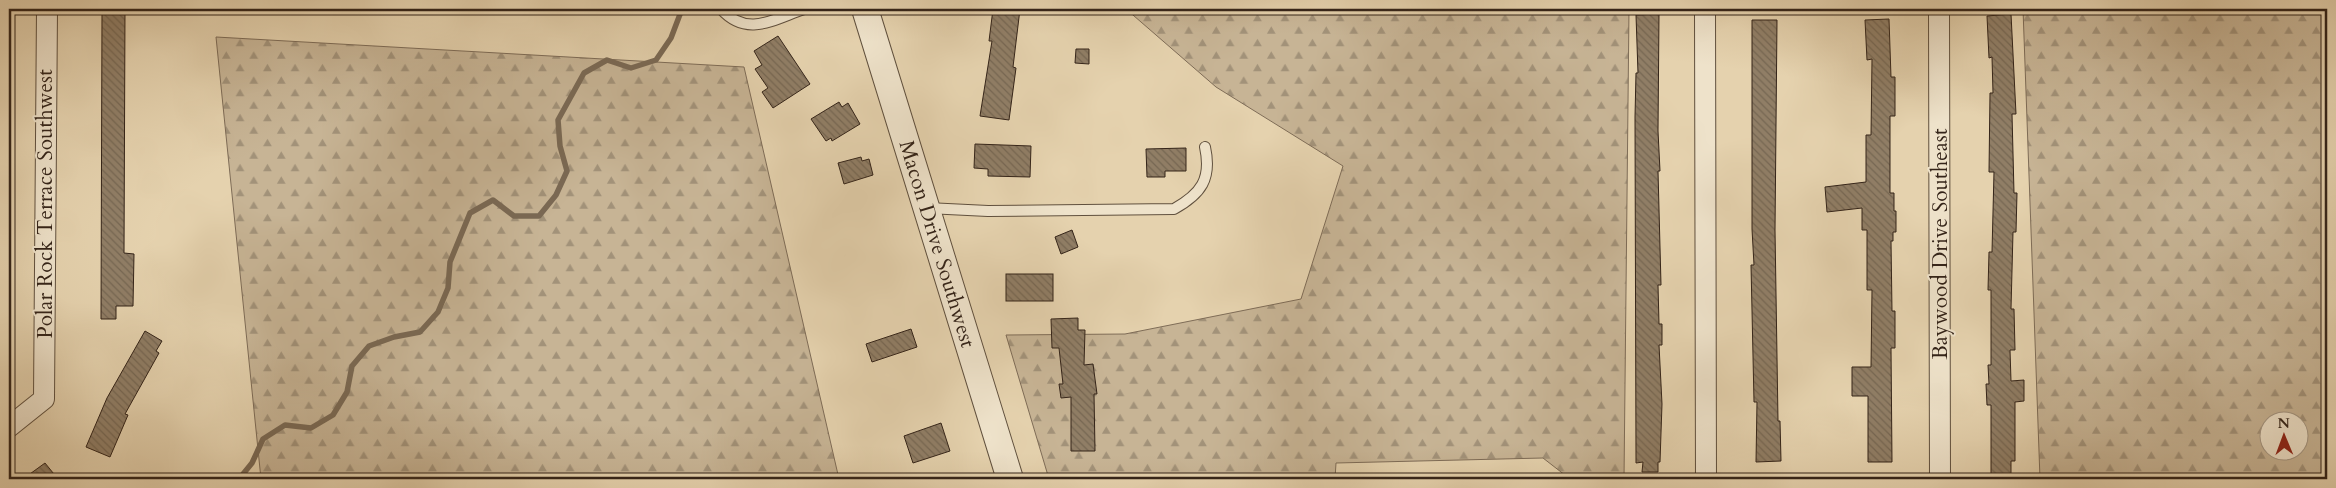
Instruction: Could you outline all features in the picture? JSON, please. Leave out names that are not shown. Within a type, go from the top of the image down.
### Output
[{"type":"street","name":"Polar Rock Terrace Southwest","points":[[9,427],[44,399],[47,9]]},
{"type":"street","name":"Macon Drive Southwest","points":[[864,9],[1010,479]]},
{"type":"street","points":[[1705,9],[1706,479]]},
{"type":"street","name":"Baywood Drive Southeast","points":[[1939,9],[1940,479]]},
{"type":"lane","points":[[722,9],[727,16],[742,24],[755,26],[804,9]]},
{"type":"lane","points":[[926,208],[988,211],[1174,209],[1193,198],[1205,182],[1209,163],[1205,147]]},
{"type":"green space","points":[[1126,9],[1629,9],[1624,479],[1570,479],[1543,458],[1336,463],[1335,479],[1049,479],[1006,335],[1125,334],[1301,299],[1343,166],[1216,87]]},
{"type":"green space","points":[[2023,9],[2327,9],[2327,479],[2040,479]]},
{"type":"green space","points":[[216,37],[744,67],[839,479],[261,479]]},
{"type":"building","points":[[102,9],[125,9],[124,253],[134,254],[133,306],[116,306],[116,319],[101,319]]},
{"type":"building","points":[[993,9],[1020,9],[1013,67],[1016,68],[1009,120],[980,116],[992,41],[989,41]]},
{"type":"building","points":[[1659,14],[1658,131],[1660,171],[1658,171],[1661,285],[1658,285],[1659,324],[1662,324],[1662,345],[1659,345],[1662,404],[1660,462],[1658,462],[1658,472],[1642,472],[1643,462],[1636,463],[1635,117],[1636,73],[1638,73],[1636,15]]},
{"type":"building","points":[[2011,14],[2016,114],[2012,114],[2014,193],[2017,193],[2016,232],[2013,232],[2011,309],[2014,309],[2015,350],[2010,350],[2011,381],[2024,380],[2024,401],[2015,402],[2015,461],[2011,461],[2011,479],[1991,479],[1991,405],[1987,405],[1986,384],[1989,384],[1988,365],[1991,365],[1991,290],[1988,290],[1989,252],[1992,252],[1994,172],[1989,172],[1990,93],[1993,93],[1992,57],[1989,58],[1987,16]]},
{"type":"building","points":[[1889,19],[1891,77],[1895,77],[1895,116],[1890,116],[1890,193],[1894,193],[1894,211],[1896,211],[1896,232],[1893,232],[1893,241],[1891,241],[1892,311],[1895,311],[1895,348],[1891,348],[1892,462],[1868,462],[1868,396],[1852,396],[1852,367],[1871,367],[1872,290],[1867,290],[1867,230],[1862,230],[1862,208],[1827,212],[1825,187],[1866,182],[1866,135],[1871,135],[1872,59],[1867,60],[1865,20]]},
{"type":"building","points":[[1752,20],[1777,20],[1775,230],[1778,421],[1780,421],[1781,461],[1756,462],[1757,402],[1754,402],[1751,265],[1754,265],[1752,229]]},
{"type":"building","points":[[778,36],[810,84],[773,108],[762,92],[768,88],[755,69],[762,65],[754,51]]},
{"type":"building","points":[[1076,49],[1089,49],[1089,64],[1075,63]]},
{"type":"building","points":[[839,102],[842,107],[848,103],[860,124],[832,141],[831,138],[826,141],[811,119]]},
{"type":"building","points":[[975,144],[1031,146],[1030,177],[988,176],[988,169],[974,168]]},
{"type":"building","points":[[1186,148],[1186,171],[1165,171],[1165,177],[1147,177],[1146,149]]},
{"type":"building","points":[[861,157],[862,161],[869,159],[873,175],[844,184],[838,163]]},
{"type":"building","points":[[1072,230],[1078,247],[1061,254],[1055,237]]},
{"type":"building","points":[[1006,274],[1053,274],[1053,301],[1006,301]]},
{"type":"building","points":[[1078,318],[1078,330],[1085,330],[1084,365],[1093,364],[1097,394],[1094,394],[1095,451],[1071,451],[1071,397],[1061,398],[1059,384],[1063,384],[1059,348],[1052,348],[1051,319]]},
{"type":"building","points":[[911,329],[917,347],[872,362],[866,344]]},
{"type":"building","points":[[145,331],[162,341],[156,351],[159,353],[125,414],[128,415],[110,457],[86,447],[107,398]]},
{"type":"building","points":[[941,423],[950,451],[913,463],[904,436]]},
{"type":"building","points":[[45,463],[58,479],[23,479]]},
{"type":"waterway","points":[[239,479],[252,463],[263,439],[285,425],[311,428],[333,415],[347,392],[352,366],[369,346],[394,337],[420,332],[438,312],[448,288],[450,262],[470,213],[493,200],[514,216],[539,216],[556,195],[567,171],[560,146],[558,120],[584,73],[607,60],[631,68],[656,60],[671,38],[682,9]]}]
